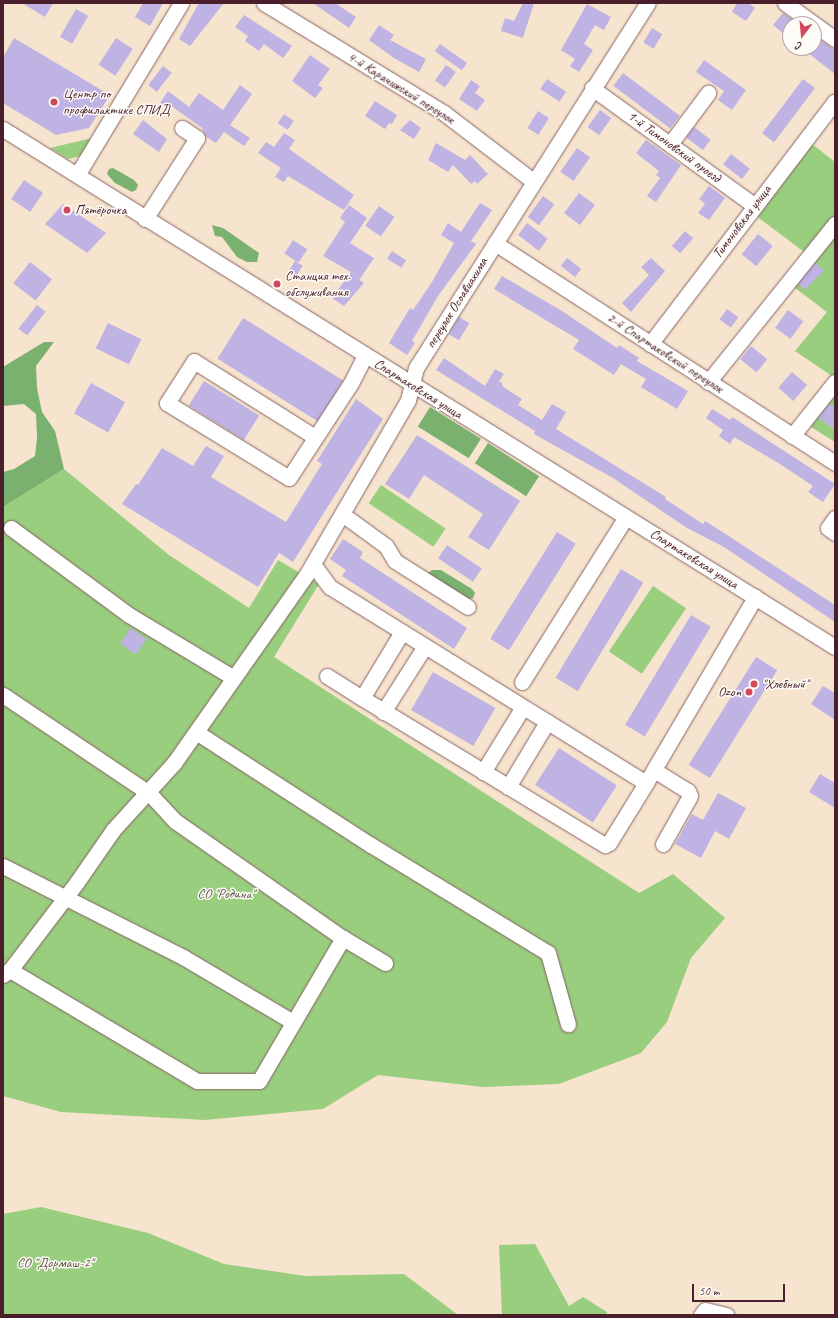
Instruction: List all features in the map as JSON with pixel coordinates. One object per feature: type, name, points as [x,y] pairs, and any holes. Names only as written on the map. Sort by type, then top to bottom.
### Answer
[{"type":"street","points":[[77,175],[181,3]]},
{"type":"street","name":"4-й Карачижский переулок","points":[[264,3],[444,113],[533,181]]},
{"type":"street","name":"переулок Осоавиахима","points":[[7,972],[113,830],[149,793],[196,732],[232,677],[313,564],[408,400],[416,368],[592,88],[648,3]]},
{"type":"street","points":[[785,3],[835,39]]},
{"type":"street","name":"1-й Тимоновский проезд","points":[[592,88],[755,206]]},
{"type":"street","points":[[670,144],[708,93]]},
{"type":"street","name":"Тимоновская улица","points":[[650,344],[835,101]]},
{"type":"street","points":[[145,219],[197,138],[182,128]]},
{"type":"street","name":"Спартаковская улица","points":[[3,129],[411,385],[835,647]]},
{"type":"street","points":[[708,382],[835,224]]},
{"type":"street","name":"2-й Спартаковский переулок","points":[[495,243],[835,463]]},
{"type":"street","points":[[315,437],[194,361],[167,403],[289,478],[315,437],[365,356]]},
{"type":"street","points":[[792,436],[835,382]]},
{"type":"street","points":[[342,514],[386,546],[395,561],[468,607]]},
{"type":"street","points":[[522,682],[626,517]]},
{"type":"street","points":[[835,518],[828,528],[835,533]]},
{"type":"street","points":[[11,528],[129,615],[232,677]]},
{"type":"street","points":[[313,564],[330,587],[646,783]]},
{"type":"street","points":[[327,676],[605,845],[609,843],[654,770],[755,597]]},
{"type":"street","points":[[362,698],[402,632]]},
{"type":"street","points":[[384,712],[425,646]]},
{"type":"street","points":[[3,695],[149,793],[175,822],[343,938],[385,963]]},
{"type":"street","points":[[483,772],[523,707]]},
{"type":"street","points":[[508,787],[547,722]]},
{"type":"street","points":[[196,732],[371,845],[548,953],[568,1024]]},
{"type":"street","points":[[654,770],[688,791],[690,796],[663,844]]},
{"type":"street","points":[[3,866],[184,957],[293,1022]]},
{"type":"street","points":[[7,972],[197,1081],[259,1081],[343,938]]},
{"type":"street","points":[[701,1315],[705,1310],[726,1315]]},
{"type":"green space","points":[[92,138],[81,156],[68,159],[50,148]]},
{"type":"green space","points":[[812,144],[835,162],[835,442],[798,419],[832,376],[795,351],[827,312],[791,285],[812,258],[755,215]]},
{"type":"green space","points":[[113,168],[134,180],[138,185],[136,190],[132,192],[115,183],[107,174],[109,169]]},
{"type":"green space","points":[[212,225],[223,228],[259,253],[257,262],[247,262],[237,257],[222,237],[215,236]]},
{"type":"green space","points":[[44,342],[54,342],[36,366],[37,388],[42,412],[55,431],[64,469],[3,507],[3,472],[14,469],[35,456],[37,438],[36,414],[24,404],[3,406],[3,367]]},
{"type":"green space","points":[[430,407],[481,439],[469,458],[418,427]]},
{"type":"green space","points":[[488,443],[539,476],[526,496],[475,463]]},
{"type":"green space","name":"СО \"Родина\"","points":[[64,469],[169,555],[249,608],[278,560],[319,584],[274,657],[639,893],[673,874],[725,918],[691,958],[667,1022],[641,1053],[559,1084],[483,1087],[378,1075],[323,1109],[205,1120],[61,1112],[3,1096],[3,507]]},
{"type":"green space","points":[[381,485],[446,529],[433,547],[369,503]]},
{"type":"green space","points":[[432,570],[441,570],[472,589],[475,593],[473,598],[465,600],[428,573]]},
{"type":"green space","points":[[653,586],[686,608],[642,674],[609,651]]},
{"type":"green space","name":"СО \"Дормаш-2\"","points":[[41,1207],[148,1233],[224,1264],[306,1276],[404,1274],[458,1315],[3,1315],[3,1214]]},
{"type":"green space","points":[[535,1244],[569,1306],[583,1297],[607,1312],[606,1315],[502,1315],[499,1245]]},
{"type":"building","points":[[22,3],[53,3],[45,17]]},
{"type":"building","points":[[143,3],[163,3],[150,26],[135,17]]},
{"type":"building","points":[[199,3],[224,3],[190,46],[179,39]]},
{"type":"building","points":[[313,3],[335,3],[356,17],[349,28]]},
{"type":"building","points":[[523,3],[534,3],[523,38],[501,31],[505,18],[514,21]]},
{"type":"building","points":[[737,3],[748,3],[755,8],[746,21],[732,12]]},
{"type":"building","points":[[587,4],[611,17],[604,30],[595,25],[584,44],[593,50],[579,72],[570,66],[575,59],[561,50]]},
{"type":"building","points":[[76,9],[88,16],[72,44],[60,37]]},
{"type":"building","points":[[783,13],[787,16],[782,16],[782,32],[773,25]]},
{"type":"building","points":[[244,15],[292,46],[283,58],[264,44],[259,51],[245,41],[248,36],[235,27]]},
{"type":"building","points":[[379,25],[394,35],[390,40],[426,59],[419,72],[394,58],[369,40]]},
{"type":"building","points":[[652,28],[662,34],[654,49],[643,43]]},
{"type":"building","points":[[14,38],[110,95],[89,128],[56,135],[3,103],[3,57]]},
{"type":"building","points":[[116,38],[133,49],[115,76],[99,65]]},
{"type":"building","points":[[822,41],[835,50],[835,74],[812,56],[822,56]]},
{"type":"building","points":[[440,44],[467,63],[462,70],[435,51]]},
{"type":"building","points":[[310,55],[330,69],[318,85],[323,88],[315,98],[292,81]]},
{"type":"building","points":[[704,60],[746,90],[732,110],[718,100],[724,91],[696,72]]},
{"type":"building","points":[[446,65],[456,72],[445,87],[435,81]]},
{"type":"building","points":[[163,66],[172,73],[157,92],[148,85]]},
{"type":"building","points":[[623,73],[680,116],[670,129],[613,86]]},
{"type":"building","points":[[547,79],[566,92],[559,102],[540,89]]},
{"type":"building","points":[[803,79],[815,88],[774,142],[762,133]]},
{"type":"building","points":[[471,80],[480,86],[475,93],[485,100],[477,111],[459,99]]},
{"type":"building","points":[[240,85],[252,94],[230,125],[250,138],[244,146],[224,132],[216,143],[205,136],[202,128],[170,105],[168,108],[160,103],[168,91],[189,107],[199,93],[223,110]]},
{"type":"building","points":[[375,101],[397,115],[392,124],[389,123],[385,129],[365,116]]},
{"type":"building","points":[[600,110],[611,118],[599,135],[588,127]]},
{"type":"building","points":[[538,111],[549,118],[538,135],[527,128]]},
{"type":"building","points":[[284,114],[294,121],[288,130],[278,123]]},
{"type":"building","points":[[143,120],[167,139],[159,152],[133,134]]},
{"type":"building","points":[[410,120],[421,128],[414,139],[400,130]]},
{"type":"building","points":[[694,127],[711,140],[703,150],[686,137]]},
{"type":"building","points":[[284,133],[295,140],[289,149],[354,195],[344,210],[288,176],[284,182],[275,177],[281,168],[258,153],[266,142],[274,147]]},
{"type":"building","points":[[646,140],[681,165],[656,202],[647,196],[660,178],[656,175],[659,171],[636,153]]},
{"type":"building","points":[[436,143],[465,160],[470,155],[488,174],[477,184],[475,181],[471,184],[453,165],[448,172],[428,160]]},
{"type":"building","points":[[577,148],[590,157],[573,181],[560,172]]},
{"type":"building","points":[[731,154],[750,169],[742,179],[723,164]]},
{"type":"building","points":[[24,180],[43,193],[30,212],[11,199]]},
{"type":"building","points":[[709,186],[725,198],[709,220],[698,213],[705,204],[699,199]]},
{"type":"building","points":[[579,193],[595,205],[580,225],[564,213]]},
{"type":"building","points":[[543,196],[554,204],[539,225],[528,217]]},
{"type":"building","points":[[480,203],[492,210],[471,241],[476,244],[438,296],[412,341],[415,343],[407,355],[389,343],[410,308],[413,310],[432,282],[454,243],[441,235],[448,223],[461,232]]},
{"type":"building","points":[[63,204],[106,233],[87,253],[45,224]]},
{"type":"building","points":[[349,205],[367,218],[350,243],[374,258],[359,280],[364,283],[344,306],[332,298],[351,272],[323,256],[345,222],[340,218]]},
{"type":"building","points":[[379,206],[395,217],[381,237],[365,226]]},
{"type":"building","points":[[527,223],[548,239],[539,251],[518,235]]},
{"type":"building","points":[[685,231],[693,238],[680,253],[672,246]]},
{"type":"building","points":[[758,234],[773,246],[756,266],[742,254]]},
{"type":"building","points":[[293,240],[307,249],[299,263],[284,253]]},
{"type":"building","points":[[392,251],[406,260],[401,268],[387,259]]},
{"type":"building","points":[[567,258],[581,269],[575,277],[561,266]]},
{"type":"building","points":[[651,258],[665,271],[631,312],[622,303],[649,275],[641,267]]},
{"type":"building","points":[[295,261],[303,266],[296,276],[289,271]]},
{"type":"building","points":[[30,262],[52,279],[35,301],[13,283]]},
{"type":"building","points":[[816,263],[824,271],[805,290],[797,282]]},
{"type":"building","points":[[502,276],[562,311],[617,348],[619,345],[639,358],[637,361],[688,391],[677,409],[641,387],[646,379],[621,364],[614,375],[573,349],[579,340],[494,289]]},
{"type":"building","points":[[37,305],[46,312],[27,335],[19,329]]},
{"type":"building","points":[[727,309],[738,317],[731,328],[719,320]]},
{"type":"building","points":[[788,310],[803,321],[790,339],[775,328]]},
{"type":"building","points":[[459,317],[469,323],[459,340],[449,334]]},
{"type":"building","points":[[243,318],[343,381],[318,421],[218,359]]},
{"type":"building","points":[[108,323],[141,339],[129,364],[96,348]]},
{"type":"building","points":[[751,346],[767,359],[757,372],[740,359]]},
{"type":"building","points":[[444,358],[485,386],[495,369],[504,374],[499,381],[503,384],[502,386],[522,399],[518,405],[542,420],[552,404],[566,412],[556,429],[666,497],[665,499],[703,524],[705,521],[835,605],[835,622],[724,547],[687,528],[613,478],[534,434],[535,431],[436,370]]},
{"type":"building","points":[[792,372],[807,385],[793,401],[778,388]]},
{"type":"building","points":[[204,381],[259,415],[244,440],[189,406]]},
{"type":"building","points":[[91,383],[125,402],[108,433],[74,414]]},
{"type":"building","points":[[356,399],[383,419],[293,562],[279,553],[258,587],[122,504],[136,484],[138,485],[162,448],[193,466],[206,446],[224,456],[211,477],[286,522],[322,464],[317,461]]},
{"type":"building","points":[[829,404],[835,408],[835,429],[818,418]]},
{"type":"building","points":[[712,409],[730,420],[732,417],[835,484],[823,502],[808,492],[813,486],[780,464],[734,437],[730,444],[719,436],[723,430],[706,418]]},
{"type":"building","points":[[417,435],[520,501],[489,550],[468,537],[483,514],[424,475],[409,499],[385,484]]},
{"type":"building","points":[[557,532],[576,544],[509,651],[490,639]]},
{"type":"building","points":[[343,539],[363,552],[360,558],[467,628],[454,649],[342,576],[346,570],[330,559]]},
{"type":"building","points":[[447,545],[482,568],[473,582],[438,558]]},
{"type":"building","points":[[621,569],[643,582],[578,691],[556,678]]},
{"type":"building","points":[[691,615],[711,627],[645,737],[625,725]]},
{"type":"building","points":[[131,628],[147,639],[136,654],[120,644]]},
{"type":"building","points":[[756,657],[777,670],[710,778],[689,765]]},
{"type":"building","points":[[433,672],[495,708],[473,746],[411,710]]},
{"type":"building","points":[[823,686],[835,693],[835,720],[811,704]]},
{"type":"building","points":[[559,748],[617,786],[593,822],[535,785]]},
{"type":"building","points":[[820,774],[835,783],[835,808],[809,792]]},
{"type":"building","points":[[718,793],[746,808],[729,839],[715,831],[701,858],[675,844],[692,814],[703,820]]},
{"type":"place","name":"Центр по профилактике СПИД","points":[[54,102]]},
{"type":"place","name":"Пятёрочка","points":[[67,210]]},
{"type":"place","name":"Станция тех. обслуживания","points":[[277,284]]},
{"type":"place","name":"\"Хлебный\"","points":[[754,684]]},
{"type":"place","name":"Ozon","points":[[749,692]]}]
